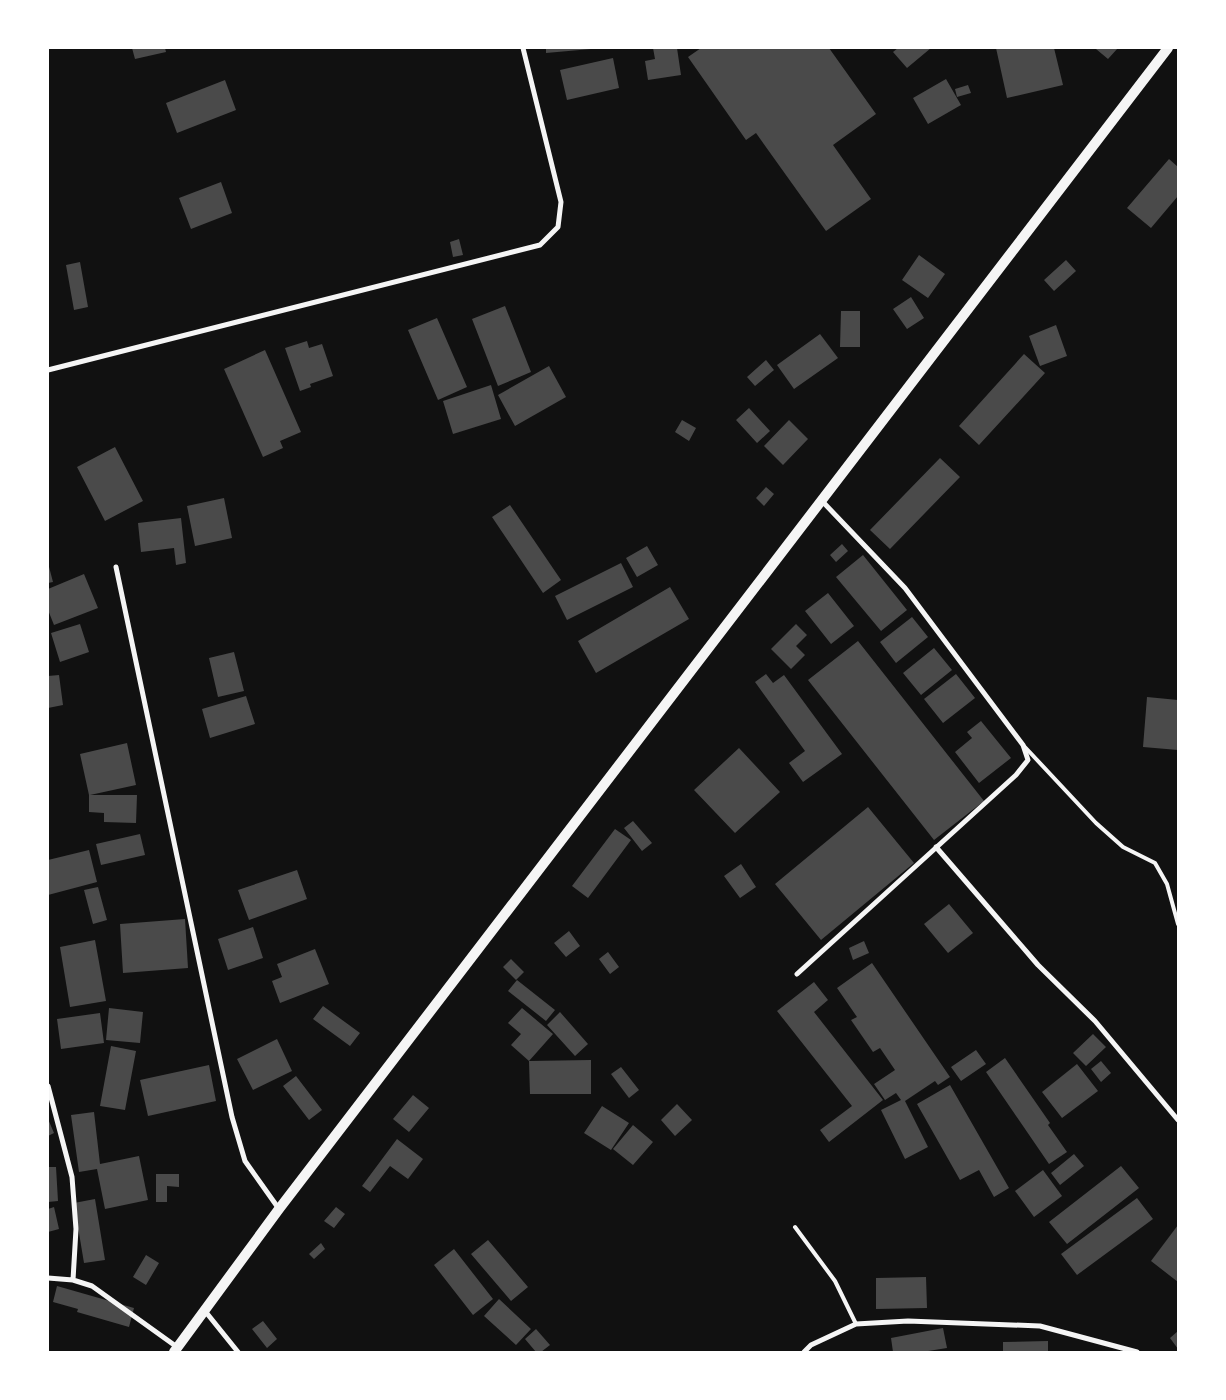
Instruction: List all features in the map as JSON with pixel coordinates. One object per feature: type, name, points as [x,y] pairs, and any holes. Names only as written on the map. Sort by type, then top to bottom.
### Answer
[{"type":"main road","points":[[176,1350],[279,1209],[1168,48]]},
{"type":"street","points":[[48,370],[540,245],[558,227],[561,202],[523,48]]},
{"type":"street","points":[[797,974],[1016,775],[1028,760],[1024,745],[905,588],[822,501]]},
{"type":"street","points":[[116,566],[232,1117],[245,1161],[279,1209]]},
{"type":"street","points":[[936,847],[1038,965],[1095,1021],[1178,1120]]},
{"type":"street","points":[[48,1086],[72,1177],[76,1229],[73,1280]]},
{"type":"street","points":[[48,1278],[73,1280],[92,1286],[176,1350]]},
{"type":"street","points":[[205,1311],[238,1352]]},
{"type":"street","points":[[804,1352],[811,1345],[856,1324],[908,1320],[1040,1326],[1137,1352]]},
{"type":"lane","points":[[1024,745],[1096,823],[1122,847],[1155,863],[1167,884],[1178,924]]},
{"type":"lane","points":[[795,1227],[836,1281],[856,1324]]},
{"type":"building","points":[[132,48],[165,48],[166,52],[135,59]]},
{"type":"building","points":[[546,48],[591,48],[591,49],[546,53]]},
{"type":"building","points":[[653,48],[677,48],[681,75],[648,80],[645,61],[655,59]]},
{"type":"building","points":[[701,48],[829,48],[876,114],[833,145],[871,199],[826,231],[756,133],[746,140],[688,57]]},
{"type":"building","points":[[898,48],[931,48],[907,68],[893,52]]},
{"type":"building","points":[[996,48],[1054,48],[1063,85],[1007,98]]},
{"type":"building","points":[[1097,48],[1118,48],[1108,59]]},
{"type":"building","points":[[613,58],[619,88],[567,100],[560,70]]},
{"type":"building","points":[[946,79],[961,105],[928,124],[913,98]]},
{"type":"building","points":[[225,80],[236,110],[177,133],[166,103]]},
{"type":"building","points":[[968,85],[971,93],[957,97],[955,89]]},
{"type":"building","points":[[1169,159],[1178,167],[1178,196],[1151,228],[1127,208]]},
{"type":"building","points":[[221,182],[232,213],[191,229],[179,198]]},
{"type":"building","points":[[459,239],[463,255],[453,257],[450,242]]},
{"type":"building","points":[[919,255],[945,274],[928,298],[902,280]]},
{"type":"building","points":[[1066,260],[1076,271],[1054,291],[1044,280]]},
{"type":"building","points":[[80,262],[88,307],[74,310],[66,265]]},
{"type":"building","points":[[911,297],[924,318],[907,329],[893,309]]},
{"type":"building","points":[[505,306],[531,372],[498,386],[472,319]]},
{"type":"building","points":[[841,311],[860,311],[860,347],[840,347]]},
{"type":"building","points":[[437,318],[467,387],[438,400],[408,330]]},
{"type":"building","points":[[1056,325],[1067,356],[1040,366],[1029,336]]},
{"type":"building","points":[[820,334],[838,358],[794,389],[777,365]]},
{"type":"building","points":[[307,341],[309,348],[322,344],[333,376],[310,384],[311,387],[300,391],[285,348]]},
{"type":"building","points":[[265,350],[301,432],[280,441],[283,448],[263,457],[224,369]]},
{"type":"building","points":[[1024,354],[1045,373],[979,445],[959,426]]},
{"type":"building","points":[[766,360],[774,370],[755,386],[747,377]]},
{"type":"building","points":[[549,366],[566,397],[515,426],[498,395]]},
{"type":"building","points":[[491,385],[501,419],[453,434],[443,401]]},
{"type":"building","points":[[749,408],[770,431],[757,443],[736,420]]},
{"type":"building","points":[[682,420],[696,428],[689,441],[675,432]]},
{"type":"building","points":[[789,420],[808,439],[783,465],[764,446]]},
{"type":"building","points":[[115,447],[143,501],[105,521],[77,467]]},
{"type":"building","points":[[940,458],[960,477],[890,549],[870,530]]},
{"type":"building","points":[[766,487],[774,494],[764,506],[756,498]]},
{"type":"building","points":[[224,498],[232,538],[195,546],[187,506]]},
{"type":"building","points":[[510,505],[561,580],[543,593],[492,517]]},
{"type":"building","points":[[181,518],[186,563],[176,565],[174,548],[141,552],[138,523]]},
{"type":"building","points":[[842,544],[848,551],[836,562],[830,555]]},
{"type":"building","points":[[647,546],[658,565],[637,577],[626,558]]},
{"type":"building","points":[[863,555],[907,610],[881,631],[836,577]]},
{"type":"building","points":[[48,563],[53,582],[48,583]]},
{"type":"building","points":[[621,563],[633,587],[567,620],[555,596]]},
{"type":"building","points":[[84,574],[98,608],[54,625],[48,610],[48,589]]},
{"type":"building","points":[[670,587],[689,619],[596,673],[578,641]]},
{"type":"building","points":[[828,593],[854,626],[831,644],[805,611]]},
{"type":"building","points":[[912,617],[928,637],[896,663],[880,642]]},
{"type":"building","points":[[80,624],[89,652],[60,662],[51,633]]},
{"type":"building","points":[[796,624],[807,635],[796,646],[805,655],[791,669],[771,649]]},
{"type":"building","points":[[858,641],[984,801],[934,840],[808,680]]},
{"type":"building","points":[[934,648],[952,670],[921,695],[903,673]]},
{"type":"building","points":[[234,652],[244,691],[218,697],[209,658]]},
{"type":"building","points":[[766,674],[773,683],[784,675],[842,754],[803,782],[789,763],[805,751],[755,682]]},
{"type":"building","points":[[956,674],[975,698],[943,723],[924,699]]},
{"type":"building","points":[[59,675],[63,705],[48,708],[48,676]]},
{"type":"building","points":[[246,696],[255,724],[210,738],[202,709]]},
{"type":"building","points":[[1147,697],[1178,700],[1178,750],[1143,747]]},
{"type":"building","points":[[981,721],[1011,758],[979,783],[955,752],[972,738],[967,732]]},
{"type":"building","points":[[127,743],[136,785],[90,795],[137,795],[136,823],[104,822],[104,813],[89,812],[89,795],[80,754]]},
{"type":"building","points":[[739,748],[780,792],[735,833],[694,790]]},
{"type":"building","points":[[868,807],[914,863],[821,940],[775,884]]},
{"type":"building","points":[[633,821],[652,843],[642,851],[624,828]]},
{"type":"building","points":[[615,829],[631,840],[588,898],[572,886]]},
{"type":"building","points":[[140,834],[145,855],[101,865],[96,844]]},
{"type":"building","points":[[89,850],[97,882],[48,895],[48,860]]},
{"type":"building","points":[[741,864],[756,887],[740,898],[724,876]]},
{"type":"building","points":[[297,870],[307,899],[249,920],[238,890]]},
{"type":"building","points":[[98,887],[107,920],[93,924],[84,890]]},
{"type":"building","points":[[949,904],[973,933],[948,953],[924,924]]},
{"type":"building","points":[[185,919],[188,968],[123,973],[120,924]]},
{"type":"building","points":[[253,927],[263,958],[228,970],[218,939]]},
{"type":"building","points":[[569,931],[580,946],[566,957],[554,943]]},
{"type":"building","points":[[95,940],[106,1001],[70,1007],[60,947]]},
{"type":"building","points":[[864,941],[869,953],[853,960],[849,948]]},
{"type":"building","points":[[315,949],[329,984],[280,1003],[272,981],[282,977],[277,964]]},
{"type":"building","points":[[608,952],[619,967],[610,974],[599,959]]},
{"type":"building","points":[[511,959],[524,972],[516,980],[503,967]]},
{"type":"building","points":[[872,963],[950,1077],[938,1085],[935,1081],[905,1101],[928,1147],[905,1159],[881,1110],[901,1100],[896,1093],[885,1100],[874,1084],[895,1070],[880,1048],[873,1052],[851,1020],[857,1017],[837,988]]},
{"type":"building","points":[[517,980],[555,1010],[546,1021],[508,991]]},
{"type":"building","points":[[814,982],[828,1000],[814,1012],[883,1100],[829,1142],[820,1130],[852,1106],[777,1011]]},
{"type":"building","points":[[323,1006],[360,1033],[350,1046],[313,1019]]},
{"type":"building","points":[[109,1008],[143,1012],[140,1043],[106,1040]]},
{"type":"building","points":[[522,1008],[553,1034],[529,1061],[511,1045],[521,1034],[508,1023]]},
{"type":"building","points":[[560,1012],[588,1044],[575,1056],[547,1025]]},
{"type":"building","points":[[100,1013],[104,1043],[61,1049],[57,1019]]},
{"type":"building","points":[[1093,1034],[1106,1047],[1086,1066],[1073,1053]]},
{"type":"building","points":[[277,1039],[292,1071],[253,1090],[237,1059]]},
{"type":"building","points":[[111,1046],[136,1051],[125,1110],[100,1106]]},
{"type":"building","points":[[976,1050],[986,1064],[961,1081],[951,1067]]},
{"type":"building","points":[[1005,1058],[1050,1123],[1048,1125],[1067,1152],[1049,1164],[986,1072]]},
{"type":"building","points":[[591,1060],[591,1094],[530,1094],[529,1061]]},
{"type":"building","points":[[1101,1061],[1111,1073],[1101,1082],[1091,1069]]},
{"type":"building","points":[[1077,1064],[1098,1091],[1062,1118],[1042,1092]]},
{"type":"building","points":[[209,1065],[216,1101],[148,1116],[140,1080]]},
{"type":"building","points":[[621,1067],[639,1090],[629,1098],[611,1074]]},
{"type":"building","points":[[296,1076],[322,1110],[309,1120],[283,1086]]},
{"type":"building","points":[[950,1085],[1009,1188],[994,1197],[979,1170],[960,1180],[917,1104]]},
{"type":"building","points":[[413,1095],[429,1108],[409,1132],[393,1119]]},
{"type":"building","points":[[677,1104],[692,1120],[675,1136],[661,1120]]},
{"type":"building","points":[[602,1106],[629,1123],[611,1150],[584,1133]]},
{"type":"building","points":[[94,1112],[100,1164],[139,1156],[148,1200],[105,1209],[97,1169],[79,1172],[71,1115]]},
{"type":"building","points":[[48,1119],[54,1133],[48,1136]]},
{"type":"building","points":[[633,1125],[653,1142],[633,1165],[613,1149]]},
{"type":"building","points":[[397,1139],[423,1159],[408,1179],[390,1166],[370,1192],[362,1186]]},
{"type":"building","points":[[1074,1154],[1084,1166],[1060,1185],[1051,1173]]},
{"type":"building","points":[[1121,1166],[1139,1188],[1067,1244],[1049,1222]]},
{"type":"building","points":[[48,1167],[56,1167],[58,1201],[48,1202]]},
{"type":"building","points":[[1043,1170],[1062,1196],[1034,1217],[1015,1191]]},
{"type":"building","points":[[156,1174],[179,1174],[179,1187],[167,1186],[167,1202],[156,1202]]},
{"type":"building","points":[[1137,1198],[1153,1219],[1077,1275],[1061,1254]]},
{"type":"building","points":[[95,1199],[105,1260],[84,1263],[74,1203]]},
{"type":"building","points":[[54,1207],[59,1229],[48,1232],[48,1209]]},
{"type":"building","points":[[336,1207],[345,1214],[334,1228],[324,1221]]},
{"type":"building","points":[[1178,1225],[1178,1282],[1151,1261]]},
{"type":"building","points":[[488,1240],[528,1287],[511,1301],[471,1254]]},
{"type":"building","points":[[321,1243],[325,1249],[314,1259],[309,1254]]},
{"type":"building","points":[[454,1249],[493,1299],[473,1315],[434,1265]]},
{"type":"building","points":[[146,1255],[159,1263],[146,1285],[133,1277]]},
{"type":"building","points":[[926,1277],[927,1308],[876,1309],[876,1278]]},
{"type":"building","points":[[57,1286],[134,1308],[129,1327],[77,1312],[78,1309],[53,1302]]},
{"type":"building","points":[[499,1299],[531,1329],[516,1345],[484,1316]]},
{"type":"building","points":[[263,1321],[277,1339],[267,1348],[252,1329]]},
{"type":"building","points":[[943,1328],[947,1348],[922,1352],[893,1352],[891,1338]]},
{"type":"building","points":[[536,1329],[550,1345],[541,1352],[536,1352],[525,1339]]},
{"type":"building","points":[[1178,1331],[1178,1349],[1170,1338]]},
{"type":"building","points":[[1048,1341],[1048,1352],[1003,1352],[1003,1342]]}]
